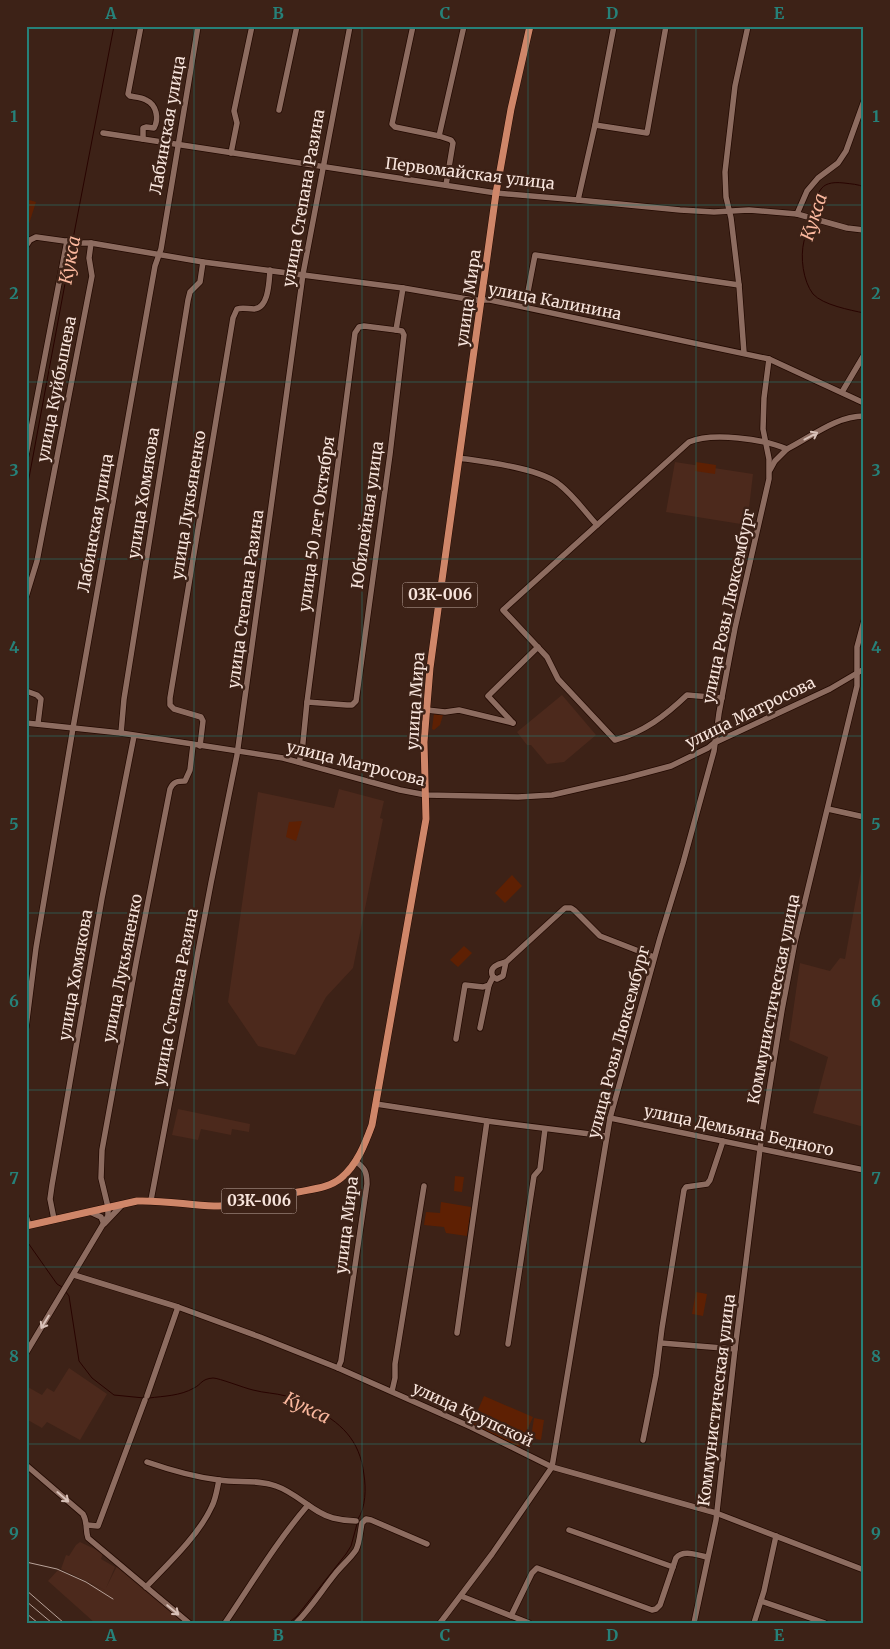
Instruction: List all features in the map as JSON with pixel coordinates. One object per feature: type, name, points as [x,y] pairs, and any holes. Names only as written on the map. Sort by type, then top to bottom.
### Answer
[{"type":"main road","name":"улица Мира","points":[[355,1161],[365,1144],[372,1125],[426,819],[424,742],[431,659],[496,193],[530,26]]},
{"type":"main road","name":"03К-006","points":[[28,1226],[108,1207],[152,1200],[214,1206],[232,1206],[254,1202],[324,1187],[342,1177],[355,1161]]},
{"type":"street","points":[[141,26],[128,94],[148,101],[152,104],[157,115],[154,128],[143,128],[143,139]]},
{"type":"street","name":"Лабинская улица","points":[[26,1027],[36,948],[73,728],[159,255],[198,26]]},
{"type":"street","points":[[231,153],[236,124],[234,112],[252,26]]},
{"type":"street","points":[[278,110],[297,26]]},
{"type":"street","name":"улица Степана Разина","points":[[152,1200],[211,883],[238,751],[303,274],[350,26]]},
{"type":"street","points":[[413,26],[392,124],[395,127],[451,140],[446,185]]},
{"type":"street","points":[[439,136],[464,26]]},
{"type":"street","points":[[578,200],[614,26]]},
{"type":"street","points":[[595,124],[647,133],[666,26]]},
{"type":"street","points":[[744,353],[739,285],[726,198],[725,172],[735,86],[748,26]]},
{"type":"street","points":[[797,214],[807,191],[818,178],[838,163],[846,151],[864,101]]},
{"type":"street","name":"Первомайская улица","points":[[103,133],[496,193],[680,210],[729,212],[749,210],[797,214],[847,228],[864,230]]},
{"type":"street","name":"улица Калинина","points":[[27,246],[30,240],[36,237],[79,243],[91,242],[203,262],[404,288],[473,300],[490,300],[769,359],[864,402]]},
{"type":"street","points":[[26,455],[69,241]]},
{"type":"street","name":"улица Куйбышева","points":[[26,597],[37,562],[92,276],[91,242]]},
{"type":"street","points":[[525,308],[535,255],[739,285]]},
{"type":"street","name":"улица Хомякова","points":[[121,733],[124,699],[188,300],[190,292],[200,282],[203,262]]},
{"type":"street","name":"улица Лукьяненко","points":[[200,746],[203,721],[200,717],[174,709],[170,705],[170,698],[233,318],[237,310],[241,308],[256,309],[262,306],[265,300],[270,270]]},
{"type":"street","name":"Юбилейная улица","points":[[307,702],[352,705],[356,701],[390,454],[404,335],[402,331],[396,330],[404,288]]},
{"type":"street","name":"улица 50 лет Октября","points":[[298,762],[302,752],[355,333],[360,327],[364,326],[396,330]]},
{"type":"street","points":[[842,392],[864,355]]},
{"type":"street","name":"улица Розы Люксембург","points":[[440,1623],[503,1539],[552,1467],[606,1136],[654,957],[683,863],[714,751],[722,698],[770,470],[763,429],[769,359]]},
{"type":"street","points":[[722,698],[687,695],[655,723],[629,736],[615,740],[558,679],[547,657],[503,610],[689,442],[698,438],[714,437],[766,442],[787,449],[843,419],[864,416]]},
{"type":"street","name":"улица Розы Люксембург","points":[[770,470],[787,449]]},
{"type":"street","points":[[459,458],[514,467],[548,477],[561,485],[597,525]]},
{"type":"street","name":"Коммунистическая улица","points":[[694,1623],[716,1520],[760,1149],[781,1019],[795,942],[857,686],[858,647],[864,621]]},
{"type":"street","points":[[427,710],[445,712],[459,710],[513,723],[488,696],[538,647]]},
{"type":"street","name":"улица Матросова","points":[[26,723],[121,733],[238,751],[298,762],[400,790],[426,795],[518,797],[552,795],[671,766],[708,748],[714,743],[830,689],[864,669]]},
{"type":"street","points":[[26,691],[37,695],[41,699],[38,723]]},
{"type":"street","name":"улица Хомякова","points":[[54,1219],[50,1199],[52,1185],[102,898],[134,736]]},
{"type":"street","name":"улица Лукьяненко","points":[[108,1207],[101,1178],[102,1150],[136,963],[170,789],[172,784],[185,780],[188,776],[193,745]]},
{"type":"street","points":[[828,809],[864,817]]},
{"type":"street","points":[[480,1028],[489,985],[493,978],[492,968],[495,965],[506,962],[565,908],[574,910],[600,936],[654,957]]},
{"type":"street","points":[[493,978],[498,979],[503,976],[506,962]]},
{"type":"street","points":[[456,1039],[465,985],[483,987],[489,985]]},
{"type":"street","points":[[376,1104],[487,1121],[606,1136]]},
{"type":"street","name":"улица Демьяна Бедного","points":[[610,1118],[864,1170]]},
{"type":"street","points":[[457,1332],[487,1121]]},
{"type":"street","points":[[508,1344],[534,1176],[540,1169],[545,1129]]},
{"type":"street","points":[[643,1440],[656,1375],[684,1190],[686,1186],[707,1184],[723,1141]]},
{"type":"street","name":"улица Мира","points":[[338,1368],[341,1361],[367,1184],[365,1169],[355,1161]]},
{"type":"street","points":[[392,1391],[424,1186]]},
{"type":"street","points":[[104,1224],[124,1204]]},
{"type":"street","points":[[26,1353],[104,1224],[108,1216],[108,1207]]},
{"type":"street","points":[[89,1211],[101,1218],[104,1224]]},
{"type":"street","points":[[26,1216],[28,1226]]},
{"type":"street","name":"улица Крупской","points":[[74,1275],[178,1307],[338,1368],[471,1427],[552,1467],[716,1513],[864,1570]]},
{"type":"street","points":[[87,1525],[98,1526],[178,1307]]},
{"type":"street","points":[[661,1343],[735,1349]]},
{"type":"street","points":[[147,1462],[171,1470],[219,1480],[262,1482],[276,1486],[298,1496],[308,1505],[332,1518],[359,1522],[366,1519],[371,1520],[427,1544]]},
{"type":"street","points":[[26,1465],[83,1514],[87,1525],[86,1533],[88,1538],[189,1623]]},
{"type":"street","points":[[146,1587],[182,1549],[201,1524],[212,1507],[219,1480]]},
{"type":"street","points":[[225,1623],[278,1544],[308,1505]]},
{"type":"street","points":[[296,1623],[355,1551],[358,1545],[359,1522]]},
{"type":"street","points":[[569,1530],[673,1567]]},
{"type":"street","points":[[754,1623],[776,1536]]},
{"type":"street","points":[[511,1616],[532,1573],[537,1568],[652,1610],[660,1605],[679,1554],[707,1557]]},
{"type":"street","points":[[461,1596],[529,1623]]},
{"type":"street","points":[[761,1601],[825,1623]]},
{"type":"shaded area","points":[[26,199],[36,202],[26,233]]},
{"type":"shaded area","points":[[675,462],[753,474],[747,525],[666,512]]},
{"type":"shaded area","points":[[696,462],[716,465],[715,474],[695,471]]},
{"type":"shaded area","points":[[562,695],[596,735],[564,762],[547,764],[531,745],[527,745],[517,732]]},
{"type":"shaded area","points":[[434,713],[441,713],[443,715],[440,725],[434,730],[432,729]]},
{"type":"shaded area","points":[[339,789],[384,801],[380,818],[383,819],[353,968],[326,997],[295,1055],[258,1046],[228,1002],[258,792],[334,808]]},
{"type":"shaded area","points":[[302,821],[296,841],[286,837],[289,822]]},
{"type":"shaded area","points":[[864,854],[864,1127],[813,1113],[828,1057],[789,1040],[800,963],[830,971],[840,958],[845,959]]},
{"type":"shaded area","points":[[512,875],[522,886],[505,903],[495,893]]},
{"type":"shaded area","points":[[464,946],[472,953],[458,967],[450,960]]},
{"type":"shaded area","points":[[178,1109],[250,1124],[249,1132],[232,1129],[231,1135],[201,1129],[198,1140],[172,1135]]},
{"type":"shaded area","points":[[455,1176],[464,1177],[462,1192],[454,1191]]},
{"type":"shaded area","points":[[441,1202],[471,1207],[467,1236],[446,1233],[444,1227],[424,1225],[426,1212],[440,1213]]},
{"type":"shaded area","points":[[696,1292],[707,1294],[703,1316],[692,1314]]},
{"type":"shaded area","points":[[69,1368],[107,1394],[80,1440],[47,1422],[42,1428],[26,1419],[26,1386],[42,1395],[47,1388],[54,1392]]},
{"type":"shaded area","points":[[484,1396],[533,1417],[519,1448],[472,1424]]},
{"type":"shaded area","points":[[534,1418],[544,1420],[541,1440],[531,1438]]},
{"type":"shaded area","points":[[80,1542],[103,1553],[101,1559],[115,1567],[106,1588],[118,1564],[185,1623],[95,1623],[48,1581],[58,1570],[105,1590],[61,1569],[66,1555],[69,1556]]},
{"type":"waterway","name":"Кукса","points":[[73,239],[114,26]]},
{"type":"waterway","name":"Кукса","points":[[813,216],[818,195],[824,186],[844,183],[864,187]]},
{"type":"waterway","name":"Кукса","points":[[811,219],[802,254],[803,269],[810,289],[817,298],[823,301],[864,313]]},
{"type":"waterway","name":"Кукса","points":[[26,494],[72,246]]},
{"type":"waterway","name":"Кукса","points":[[26,1240],[57,1284],[62,1287]]},
{"type":"waterway","name":"Кукса","points":[[66,1292],[69,1296],[79,1361],[92,1378],[114,1395],[144,1398]]},
{"type":"waterway","name":"Кукса","points":[[149,1398],[183,1393],[206,1379],[213,1378],[253,1390],[289,1397],[321,1413],[347,1433],[358,1451],[362,1462],[365,1491],[363,1509],[358,1519]]},
{"type":"waterway","name":"Кукса","points":[[289,1623],[297,1616],[346,1554],[351,1546],[357,1524]]},
{"type":"waterway","name":"Кукса","points":[[860,1623],[864,1620]]},
{"type":"railway","points":[[26,1562],[57,1569],[86,1582],[113,1599]]},
{"type":"railway","points":[[26,1590],[64,1623]]},
{"type":"railway","points":[[26,1601],[52,1623]]},
{"type":"railway","points":[[26,1613],[38,1623]]}]
